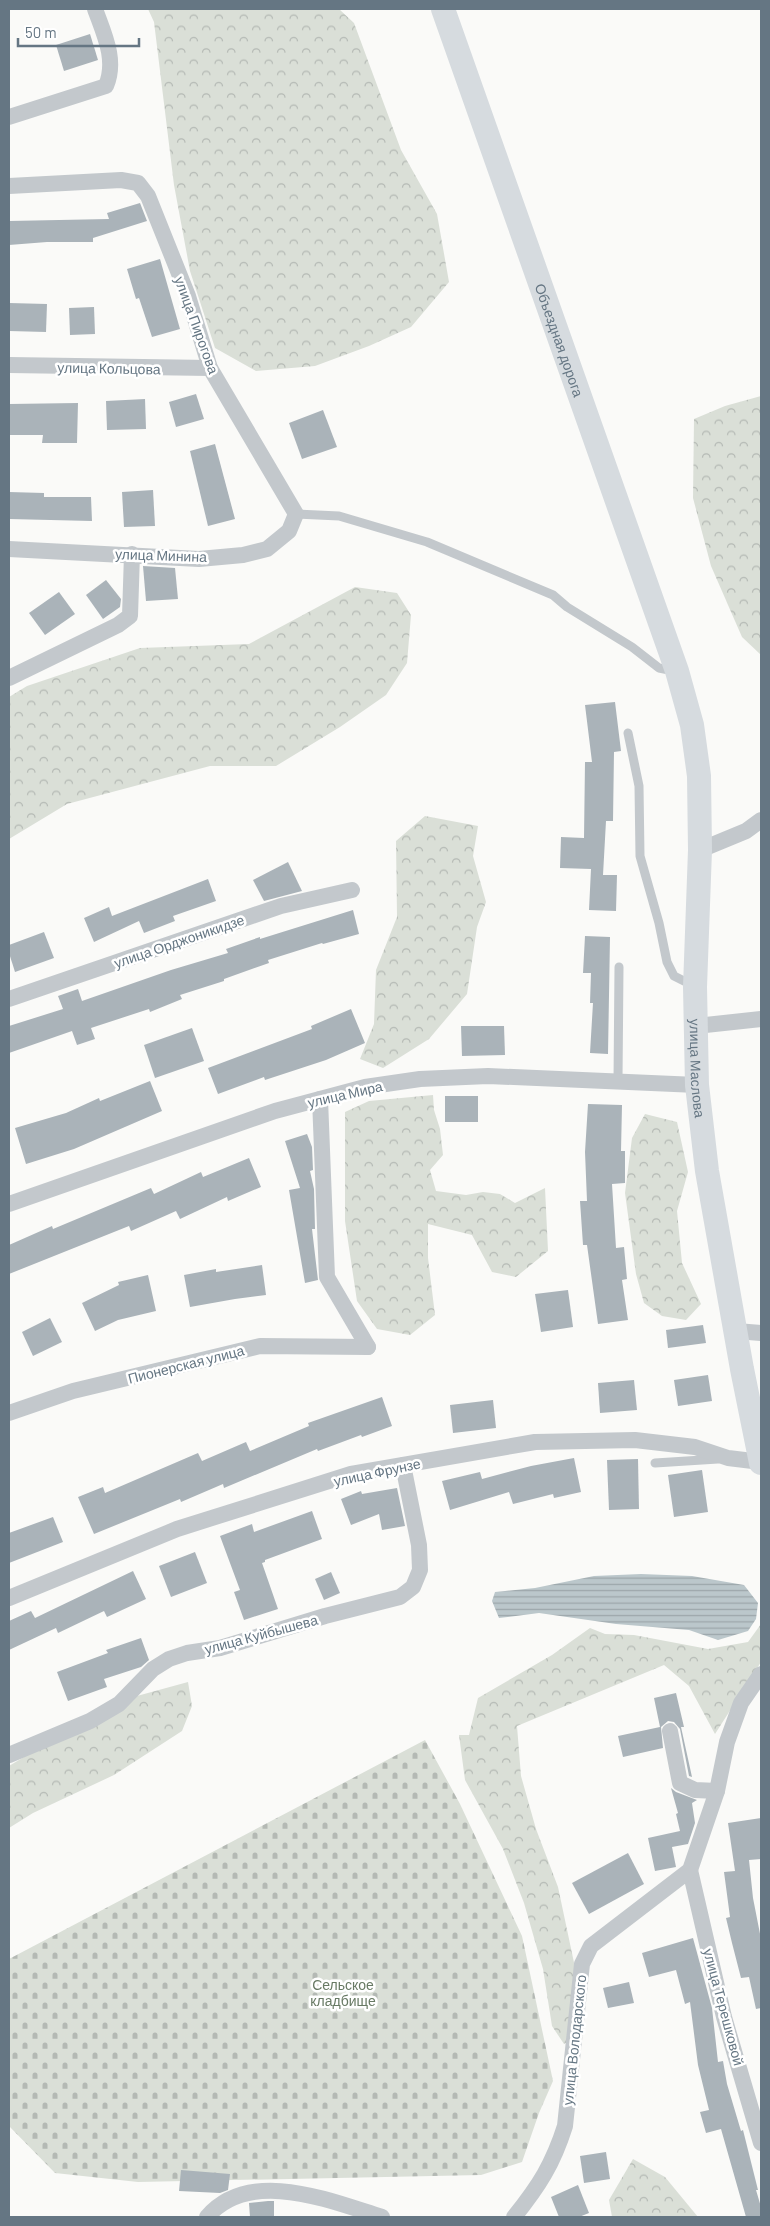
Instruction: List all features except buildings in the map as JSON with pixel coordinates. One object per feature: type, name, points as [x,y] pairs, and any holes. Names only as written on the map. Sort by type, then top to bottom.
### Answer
[{"type":"main road","name":"Объездная дорога","points":[[443,9],[677,671]]},
{"type":"main road","name":"улица Маслова","points":[[677,671],[692,725],[700,776],[700,850],[695,987],[697,1085],[707,1170],[761,1462]]},
{"type":"street","points":[[9,117],[106,86],[112,74],[110,55],[95,9]]},
{"type":"street","name":"улица Пирогова","points":[[9,186],[121,180],[138,183],[148,196],[188,296],[210,368],[296,514]]},
{"type":"street","name":"улица Кольцова","points":[[9,365],[210,368]]},
{"type":"street","name":"улица Минина","points":[[9,549],[199,559],[243,555],[267,549],[289,530],[296,514]]},
{"type":"street","points":[[9,678],[118,625],[130,616],[132,554]]},
{"type":"street","points":[[700,850],[746,831],[761,820]]},
{"type":"street","name":"улица Орджоникидзе","points":[[9,999],[281,906],[352,890]]},
{"type":"street","points":[[696,1026],[761,1018]]},
{"type":"street","name":"улица Мира","points":[[9,1204],[275,1111],[365,1088],[420,1079],[488,1076],[618,1080],[697,1085]]},
{"type":"street","name":"Пионерская улица","points":[[9,1413],[73,1392],[260,1346],[368,1347],[327,1277],[320,1099]]},
{"type":"street","points":[[736,1331],[761,1333]]},
{"type":"street","name":"улица Фрунзе","points":[[9,1598],[177,1529],[351,1474],[544,1442],[635,1440],[695,1447],[728,1458],[761,1462]]},
{"type":"street","name":"улица Куйбышева","points":[[9,1755],[90,1721],[119,1704],[153,1670],[170,1659],[187,1653],[220,1648],[325,1616],[400,1597],[414,1587],[420,1570],[419,1544],[403,1465]]},
{"type":"street","points":[[690,1870],[717,1791],[728,1742],[742,1703],[761,1674]]},
{"type":"street","points":[[670,1731],[680,1783],[695,1790],[717,1791]]},
{"type":"street","name":"улица Терешковой","points":[[690,1870],[724,2017],[761,2143]]},
{"type":"street","name":"улица Володарского","points":[[514,2217],[542,2180],[558,2150],[565,2126],[582,1964],[591,1946],[690,1870]]},
{"type":"street","points":[[207,2217],[217,2206],[232,2197],[257,2192],[282,2191],[315,2196],[382,2217]]},
{"type":"lane","points":[[296,514],[339,516],[426,542],[553,595],[567,607],[632,647],[660,668],[677,671]]},
{"type":"lane","points":[[628,733],[639,786],[640,856],[659,923],[666,962],[674,976],[695,987]]},
{"type":"lane","points":[[618,1080],[619,967]]},
{"type":"lane","points":[[655,1462],[728,1458]]},
{"type":"green space","points":[[148,9],[339,9],[354,23],[401,150],[437,214],[449,282],[411,327],[369,346],[315,366],[256,371],[215,348],[190,271],[174,185],[154,22]]},
{"type":"green space","points":[[761,396],[761,655],[742,637],[711,566],[693,498],[694,419],[725,406]]},
{"type":"green space","points":[[355,587],[397,593],[411,615],[407,663],[386,695],[340,727],[276,766],[210,766],[67,804],[9,839],[9,697],[27,686],[140,648],[249,644]]},
{"type":"green space","points":[[425,816],[478,826],[473,856],[486,902],[477,927],[467,994],[429,1039],[383,1068],[360,1059],[374,1024],[376,970],[397,917],[396,841]]},
{"type":"green space","points":[[433,1095],[443,1155],[430,1170],[436,1191],[466,1195],[483,1192],[500,1194],[515,1203],[545,1188],[548,1251],[516,1277],[492,1272],[472,1235],[428,1224],[428,1258],[435,1315],[410,1335],[377,1329],[357,1301],[345,1221],[345,1112],[369,1101]]},
{"type":"green space","points":[[645,1114],[677,1122],[688,1172],[677,1211],[682,1263],[701,1304],[686,1320],[662,1316],[644,1303],[636,1274],[625,1193],[632,1138]]},
{"type":"green space","points":[[761,1624],[761,1662],[715,1734],[689,1686],[664,1665],[517,1726],[521,1776],[536,1829],[558,1887],[580,1991],[581,2034],[564,2044],[552,2026],[543,1969],[524,1903],[503,1849],[465,1780],[459,1735],[469,1735],[478,1698],[552,1655],[590,1628],[605,1634],[634,1635],[708,1649],[748,1642]]},
{"type":"green space","points":[[188,1682],[192,1706],[182,1731],[114,1775],[33,1813],[9,1828],[9,1766],[115,1702]]},
{"type":"green space","name":"Сельское кладбище","points":[[425,1740],[460,1804],[522,1936],[553,2081],[539,2113],[522,2162],[481,2175],[138,2182],[55,2173],[9,2126],[9,1959]]},
{"type":"green space","points":[[633,2159],[665,2177],[698,2217],[612,2217],[609,2200]]},
{"type":"shaded area","points":[[641,1574],[692,1576],[744,1585],[758,1603],[756,1619],[748,1631],[718,1640],[689,1630],[616,1624],[539,1613],[499,1618],[492,1601],[495,1592],[535,1588],[594,1576]]}]
